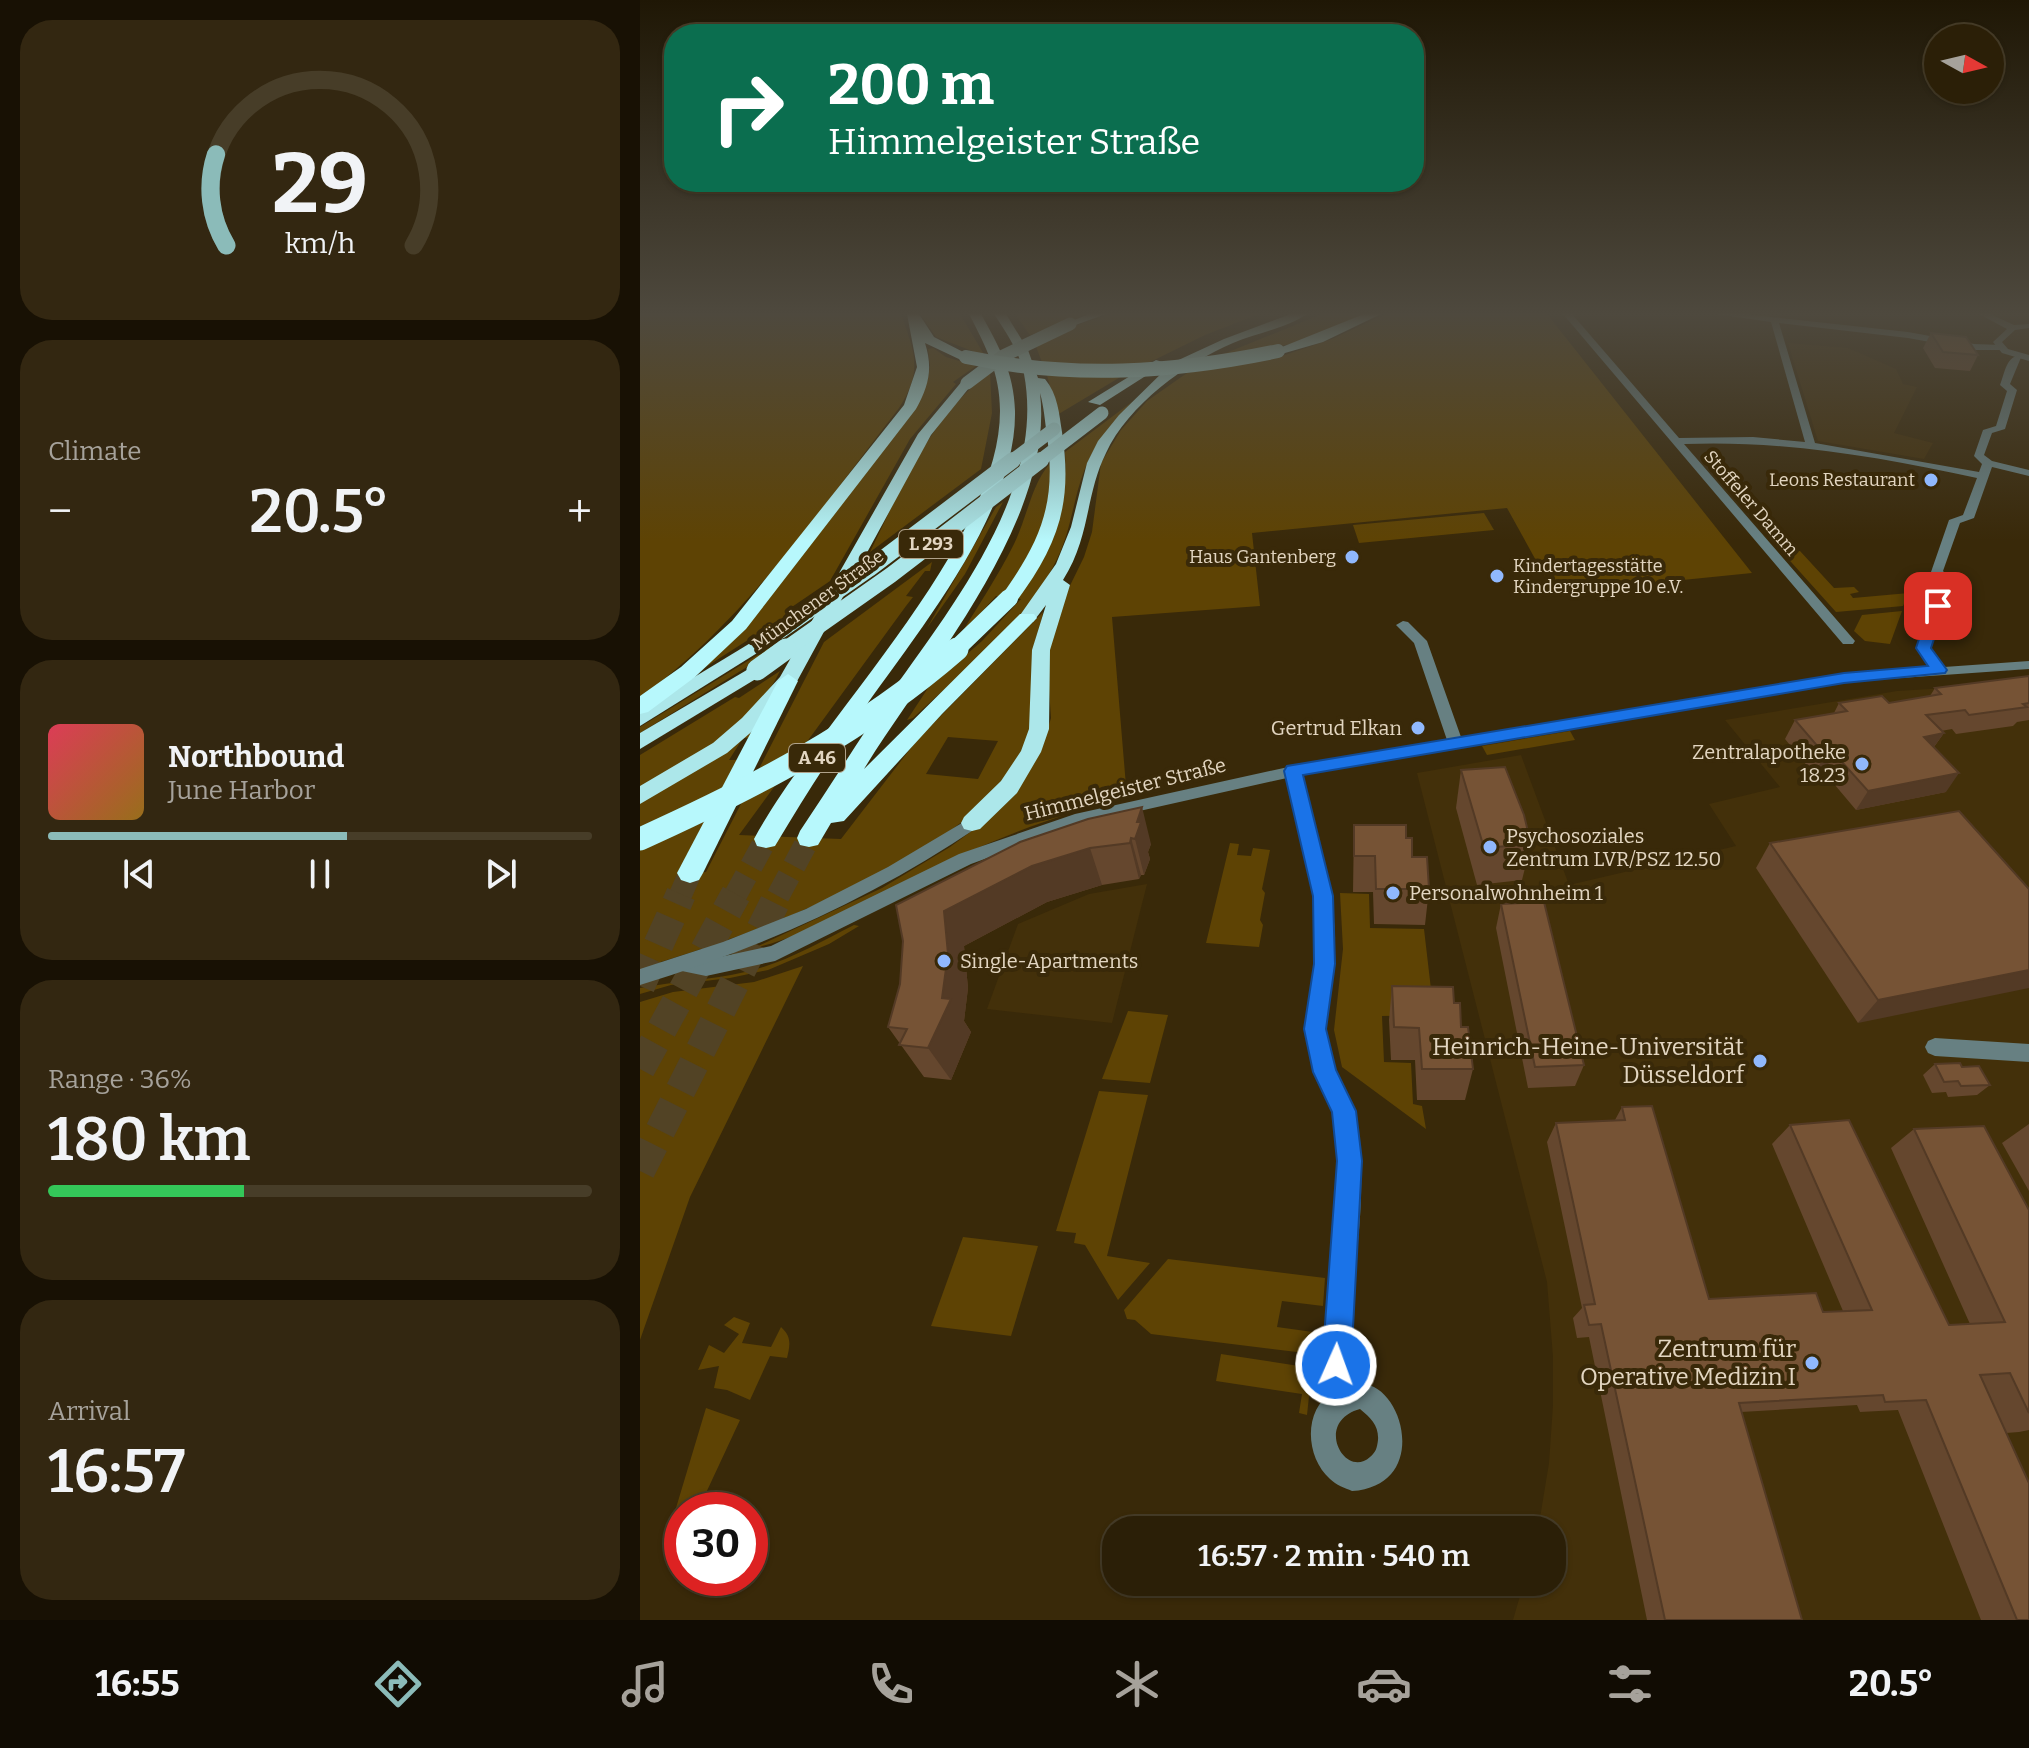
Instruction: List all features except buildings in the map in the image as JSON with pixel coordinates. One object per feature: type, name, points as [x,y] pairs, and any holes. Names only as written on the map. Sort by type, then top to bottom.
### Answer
[{"type":"highway","points":[[640,707],[688,672],[739,625],[911,406],[919,390]]},
{"type":"highway","name":"L 293","points":[[788,681],[909,461],[939,414],[961,390]]},
{"type":"highway","name":"A 46","points":[[766,839],[806,773],[953,562],[980,514],[996,476],[1008,420],[1007,390]]},
{"type":"highway","name":"A 46","points":[[1027,618],[934,709],[857,794],[809,838],[951,621],[994,548],[1024,477],[1032,444],[1035,419],[1032,390]]},
{"type":"highway","points":[[640,839],[761,783],[871,718],[964,645],[1009,598],[1025,578],[1042,547],[1061,490],[1045,390]]},
{"type":"highway","name":"Münchener Straße","points":[[640,719],[780,631],[1124,390]]},
{"type":"highway","name":"Münchener Straße","points":[[640,742],[757,670],[891,575],[1098,407],[1131,390]]},
{"type":"highway","points":[[1027,618],[1061,572],[1079,525],[1088,481],[1099,453],[1122,419],[1155,390]]},
{"type":"highway","points":[[972,823],[1009,787],[1024,766],[1039,729],[1041,650],[1044,633],[1060,593],[1061,572]]},
{"type":"highway","points":[[640,796],[720,748],[749,723],[788,681]]},
{"type":"highway","points":[[690,873],[788,681]]},
{"type":"street","name":"Stoffeler Damm","points":[[1631,390],[1848,641]]},
{"type":"street","points":[[1794,390],[1810,443]]},
{"type":"street","points":[[2011,390],[2000,429],[1988,430],[1979,455],[1988,463],[2029,473]]},
{"type":"street","points":[[1675,441],[1758,439],[1810,443],[1983,476]]},
{"type":"street","points":[[1939,670],[1923,648],[1946,581],[1937,572],[1955,520],[1968,518],[1988,463]]},
{"type":"street","points":[[1403,625],[1420,641],[1456,743]]},
{"type":"street","name":"Himmelgeister Straße","points":[[640,977],[684,964],[706,968],[775,953],[954,864],[1016,839],[1145,803],[1293,771],[1844,678],[2029,665]]},
{"type":"street","points":[[1293,771],[1323,896],[1325,951],[1315,1029],[1325,1072],[1344,1111],[1347,1134],[1348,1213],[1336,1365],[1348,1397]]},
{"type":"street","points":[[684,964],[765,935],[859,891],[911,863],[972,823]]},
{"type":"street","points":[[1935,1047],[2029,1053]]},
{"type":"shaded area","points":[[640,390],[909,390],[899,408],[810,524],[747,599],[714,634],[640,698]]},
{"type":"shaded area","points":[[921,390],[951,390],[910,439],[830,581],[786,611],[789,614],[687,679]]},
{"type":"shaded area","points":[[969,390],[991,390],[992,413],[981,469],[870,552],[934,431]]},
{"type":"shaded area","points":[[1051,390],[1099,390],[1057,415]]},
{"type":"shaded area","points":[[1163,390],[1607,390],[1752,573],[1554,593],[1507,508],[1252,533],[1260,606],[1112,617],[1127,798],[1071,813],[989,843],[794,936],[754,948],[882,888],[950,847],[969,833],[1043,745],[1051,718],[1047,659],[1060,606],[1084,557],[1092,532],[1101,463],[1121,430],[1147,401]]},
{"type":"shaded area","points":[[1802,390],[1916,390],[1894,433],[1933,443],[1924,459],[1818,441]]},
{"type":"shaded area","points":[[1133,401],[1093,451],[1080,482],[1062,548],[1029,605],[973,664],[907,720],[928,688],[982,641],[1021,599],[1016,598],[1039,563],[1055,530],[1064,494],[1065,452]]},
{"type":"shaded area","points":[[1054,460],[1045,518],[1024,563],[1002,597],[996,596],[959,637],[1008,556],[1036,487]]},
{"type":"shaded area","points":[[1003,502],[965,574],[927,628],[996,507]]},
{"type":"shaded area","points":[[1484,513],[1494,530],[1359,543],[1353,525]]},
{"type":"shaded area","points":[[1800,551],[1834,588],[1854,587],[1859,592],[1850,594],[1853,598],[1909,593],[1903,606],[1836,612],[1783,553]]},
{"type":"shaded area","points":[[932,562],[930,571],[925,571],[906,596],[913,597],[739,835],[841,839],[917,740],[1043,612],[1033,653],[1031,730],[1022,755],[995,792],[955,827],[906,859],[794,914],[640,968],[640,849],[706,821],[681,875],[706,872],[824,642]],"holes":[[[948,737],[998,741],[978,779],[926,774]]]},
{"type":"shaded area","points":[[1902,611],[1890,644],[1865,641],[1854,631],[1862,615]]},
{"type":"shaded area","points":[[772,646],[765,656],[640,733],[640,727]]},
{"type":"shaded area","points":[[780,671],[754,710],[737,726],[640,792],[640,755]]},
{"type":"shaded area","name":"Heinrich-Heine-Universität Düsseldorf","points":[[2029,683],[2029,1620],[1513,1620],[1520,1596],[1566,1596],[1566,1516],[1540,1516],[1549,1463],[1553,1405],[1547,1282],[1417,773],[1521,755],[1569,885],[1736,846],[1709,804],[1780,787],[1725,720],[1897,691]]},
{"type":"shaded area","points":[[1570,731],[1575,740],[1487,755],[1482,746]]},
{"type":"shaded area","points":[[747,733],[753,733],[750,738],[743,738],[729,760],[738,760],[720,792],[640,829],[640,801]]},
{"type":"shaded area","points":[[1230,843],[1239,844],[1237,855],[1251,856],[1253,848],[1270,850],[1262,889],[1265,893],[1259,947],[1206,943]]},
{"type":"shaded area","points":[[1147,884],[1112,1023],[987,1009],[1018,924],[1089,894]]},
{"type":"shaded area","points":[[1340,893],[1369,894],[1370,928],[1424,929],[1434,1015],[1382,1016],[1384,1062],[1411,1063],[1413,1104],[1422,1106],[1426,1129],[1342,1067],[1334,1030],[1343,949]]},
{"type":"shaded area","points":[[854,925],[859,926],[829,944],[768,970],[671,985],[640,994],[640,988],[760,968],[801,952]]},
{"type":"shaded area","points":[[803,966],[690,1197],[640,1340],[640,1002],[673,992],[754,982]]},
{"type":"shaded area","points":[[1128,1011],[1168,1015],[1150,1083],[1102,1079]]},
{"type":"shaded area","points":[[1099,1091],[1148,1095],[1107,1256],[1150,1263],[1118,1300],[1085,1245],[1074,1243],[1076,1233],[1056,1231]]},
{"type":"shaded area","points":[[963,1237],[1038,1246],[1011,1336],[931,1326]]},
{"type":"shaded area","points":[[1168,1259],[1325,1278],[1323,1306],[1282,1301],[1277,1327],[1320,1333],[1318,1349],[1313,1354],[1151,1334],[1135,1320],[1127,1319],[1124,1310]]},
{"type":"shaded area","points":[[734,1317],[750,1323],[742,1343],[771,1347],[781,1327],[789,1341],[787,1358],[770,1356],[750,1400],[714,1388],[719,1366],[698,1370],[709,1345],[724,1353],[739,1334],[724,1325]]},
{"type":"shaded area","points":[[1221,1354],[1312,1368],[1307,1415],[1299,1413],[1302,1394],[1216,1381]]},
{"type":"shaded area","points":[[706,1408],[740,1420],[706,1492],[681,1492]]},
{"type":"tunnel","points":[[778,896],[809,838]]},
{"type":"tunnel","points":[[735,896],[766,839]]},
{"type":"tunnel","points":[[680,896],[690,873]]},
{"type":"tunnel","points":[[640,986],[681,894]]},
{"type":"tunnel","points":[[640,1069],[736,894]]},
{"type":"tunnel","points":[[640,1171],[779,894]]},
{"type":"place","name":"Leons Restaurant","points":[[1931,480]]},
{"type":"place","name":"Haus Gantenberg","points":[[1352,557]]},
{"type":"place","name":"Kindertagesstätte Kindergruppe 10 e.V.","points":[[1497,576]]},
{"type":"place","name":"Gertrud Elkan","points":[[1418,728]]},
{"type":"place","name":"Zentralapotheke 18.23","points":[[1862,764]]},
{"type":"place","name":"Psychosoziales Zentrum LVR/PSZ 12.50","points":[[1490,847]]},
{"type":"place","name":"Personalwohnheim 1","points":[[1393,893]]},
{"type":"place","name":"Single-Apartments","points":[[944,961]]},
{"type":"place","name":"Heinrich-Heine-Universität Düsseldorf","points":[[1760,1061]]},
{"type":"place","name":"Zentrum für Operative Medizin I","points":[[1812,1363]]},
{"type":"route","points":[[1336,1365],[1349,1161],[1344,1111],[1317,1047],[1315,1029],[1326,938],[1323,896],[1293,771],[1844,678],[1939,670],[1923,648],[1938,606]]}]
